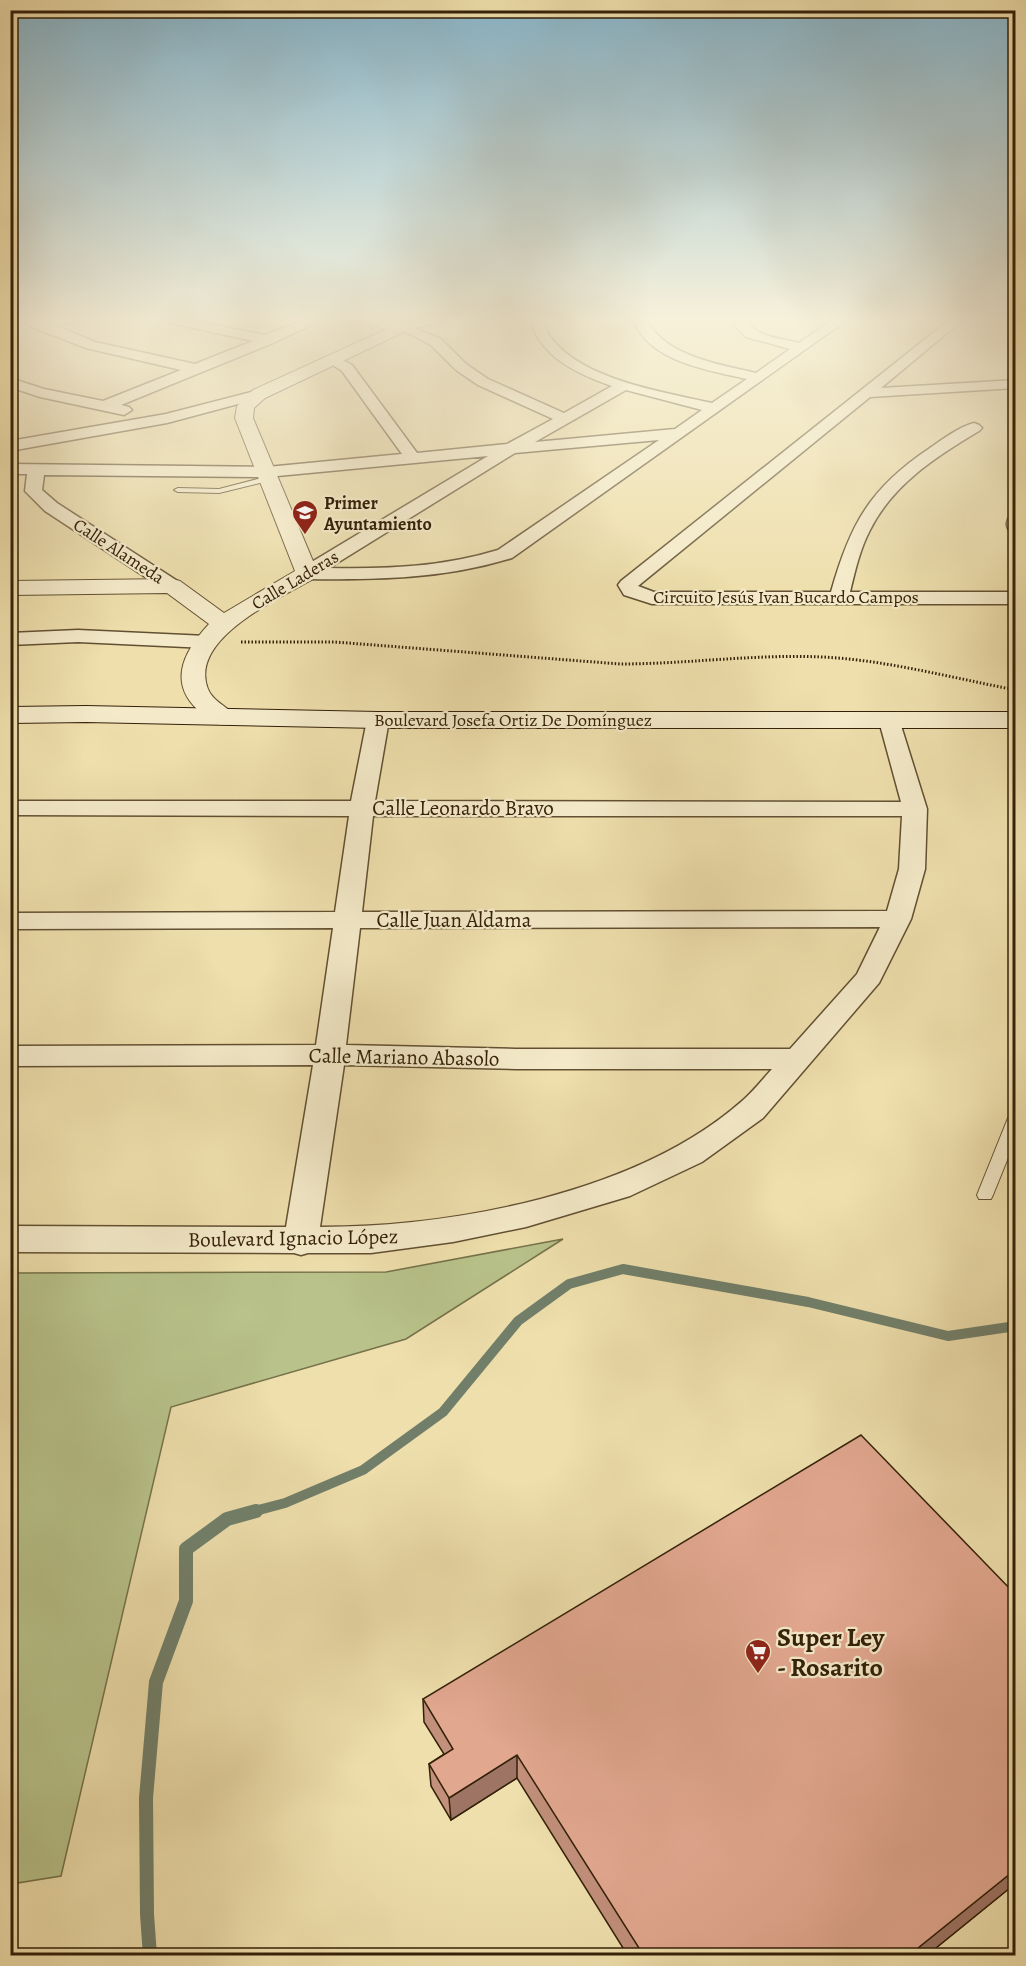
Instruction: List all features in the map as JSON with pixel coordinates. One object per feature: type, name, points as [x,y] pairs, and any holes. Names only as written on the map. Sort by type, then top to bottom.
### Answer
[{"type":"street","points":[[119,409],[167,418]]},
{"type":"street","points":[[10,446],[167,418],[202,409]]},
{"type":"street","points":[[246,409],[244,418],[307,573],[410,573],[461,567],[505,554],[713,409]]},
{"type":"street","points":[[377,409],[413,458]]},
{"type":"street","points":[[542,409],[564,418]]},
{"type":"street","name":"Calle Laderas","points":[[224,718],[199,697],[193,679],[194,663],[207,642],[223,623],[581,409]]},
{"type":"street","name":"Circuito Jesús Ivan Bucardo Campos","points":[[846,409],[628,585],[631,591],[652,598],[1016,598]]},
{"type":"street","points":[[838,597],[861,529],[887,491],[907,471],[933,452],[974,428]]},
{"type":"street","points":[[10,469],[268,475],[413,458],[678,434]]},
{"type":"street","points":[[10,439],[27,442]]},
{"type":"street","name":"Calle Alameda","points":[[36,470],[33,491],[51,507],[172,586],[223,623]]},
{"type":"street","points":[[1016,520],[1016,528]]},
{"type":"street","points":[[10,588],[172,586]]},
{"type":"street","points":[[10,639],[78,636],[207,642]]},
{"type":"street","name":"Boulevard Josefa Ortiz De Domínguez","points":[[10,715],[86,714],[378,720],[890,722],[1016,720]]},
{"type":"street","points":[[301,1242],[330,1055],[362,808],[378,720]]},
{"type":"street","name":"Boulevard Ignacio López","points":[[10,1239],[301,1242],[371,1240],[453,1229],[526,1215],[618,1188],[691,1154],[752,1110],[798,1059],[869,977],[898,919],[912,869],[915,809],[890,722]]},
{"type":"street","name":"Calle Leonardo Bravo","points":[[10,808],[915,809]]},
{"type":"street","name":"Calle Juan Aldama","points":[[10,921],[898,919]]},
{"type":"street","name":"Calle Mariano Abasolo","points":[[10,1056],[330,1055],[516,1059],[798,1059]]},
{"type":"lane","points":[[178,490],[219,490],[268,475]]},
{"type":"lane","points":[[985,1195],[1016,1118]]},
{"type":"path","points":[[207,642],[335,642],[620,664],[664,664],[734,657],[823,657],[888,665],[1016,690]]},
{"type":"green space","points":[[563,1239],[406,1339],[171,1407],[61,1876],[11,1884],[11,1273],[386,1272]]},
{"type":"building","name":"Super Ley - Rosarito","points":[[861,1435],[1016,1595],[1016,1869],[908,1956],[644,1956],[517,1755],[449,1798],[429,1764],[453,1749],[423,1699]]},
{"type":"waterway","points":[[251,1512],[285,1503],[363,1470],[443,1412],[518,1321],[569,1284],[623,1269],[808,1302],[948,1336],[1016,1326]]},
{"type":"waterway","points":[[150,1956],[147,1914],[146,1798],[156,1682],[186,1601],[186,1549],[227,1519],[256,1511]]},
{"type":"place","name":"Primer Ayuntamiento","points":[[305,536]]},
{"type":"place","name":"Super Ley - Rosarito","points":[[758,1675]]}]
